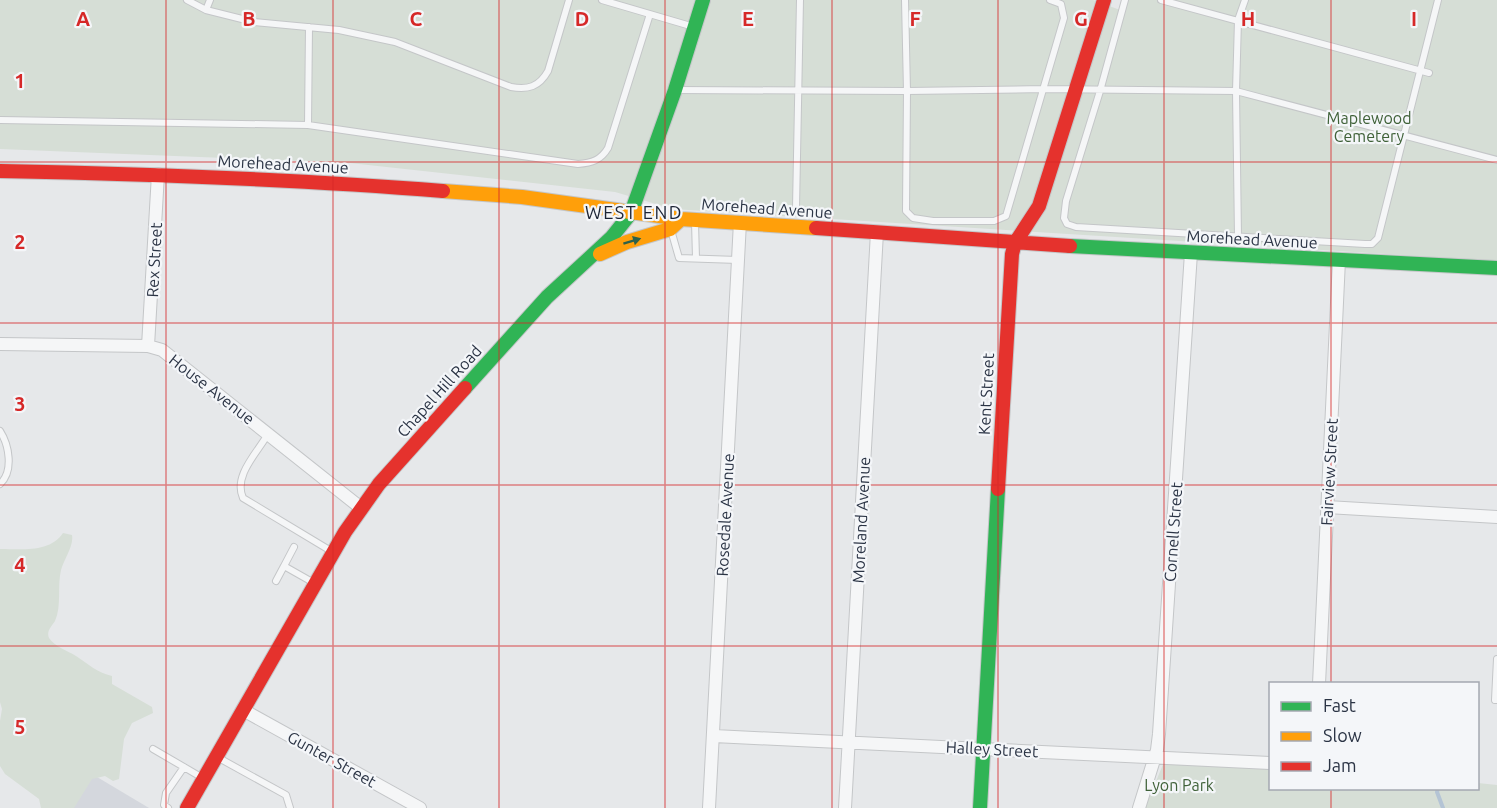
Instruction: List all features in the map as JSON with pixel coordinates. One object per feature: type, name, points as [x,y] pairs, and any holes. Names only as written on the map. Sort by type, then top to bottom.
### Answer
[{"type":"street","name":"Chapel Hill Road","points":[[188,808],[315,583],[361,508],[399,460],[547,297],[582,262],[616,233],[631,213],[675,90],[702,0]]},
{"type":"street","name":"Kent Street","points":[[980,808],[1006,348],[1015,243],[1039,206],[1104,0]]},
{"type":"street","name":"Morehead Avenue","points":[[0,171],[158,174],[360,184],[476,192],[688,219],[1015,243],[1497,267]]},
{"type":"street","name":"Rex Street","points":[[148,346],[158,174]]},
{"type":"street","points":[[582,262],[621,244],[670,229],[688,219]]},
{"type":"street","name":"Rosedale Avenue","points":[[710,808],[740,222]]},
{"type":"street","name":"Moreland Avenue","points":[[845,808],[877,232]]},
{"type":"street","name":"Cornell Street","points":[[1139,808],[1155,758],[1160,723],[1191,253]]},
{"type":"street","name":"Fairview Street","points":[[1319,682],[1339,260]]},
{"type":"street","name":"House Avenue","points":[[0,344],[148,346],[162,350],[361,508]]},
{"type":"street","points":[[1327,507],[1497,517]]},
{"type":"street","name":"Gunter Street","points":[[243,710],[420,808]]},
{"type":"street","name":"Halley Street","points":[[714,736],[1269,763]]},
{"type":"lane","points":[[187,0],[206,10],[254,22],[339,30],[395,42],[511,87],[523,89],[534,87],[543,81],[569,0]]},
{"type":"lane","points":[[206,10],[210,0]]},
{"type":"lane","points":[[602,0],[694,27]]},
{"type":"lane","points":[[796,208],[800,0]]},
{"type":"lane","points":[[905,0],[906,211],[913,218],[933,222],[994,221],[1006,216],[1064,18],[1061,4],[1050,0]]},
{"type":"lane","points":[[1125,0],[1066,201],[1064,221],[1076,227],[1365,244],[1376,242],[1438,0]]},
{"type":"lane","points":[[1161,0],[1429,72]]},
{"type":"lane","points":[[1238,237],[1236,91],[1238,20],[1245,0]]},
{"type":"lane","points":[[0,120],[308,125],[578,164],[596,161],[604,156],[609,148],[650,14]]},
{"type":"lane","points":[[308,125],[309,27]]},
{"type":"lane","points":[[675,90],[1236,91],[1497,160]]},
{"type":"lane","points":[[688,219],[696,258]]},
{"type":"lane","points":[[670,229],[679,258],[738,260]]},
{"type":"lane","points":[[0,431],[8,452],[8,469],[7,475],[0,484]]},
{"type":"lane","points":[[268,434],[240,479],[239,490],[243,498],[333,552]]},
{"type":"lane","points":[[276,581],[294,548]]},
{"type":"lane","points":[[284,566],[315,583]]},
{"type":"lane","points":[[1497,659],[1495,700],[1497,700]]},
{"type":"lane","points":[[153,749],[204,778]]},
{"type":"lane","points":[[217,756],[286,795],[290,808]]},
{"type":"lane","points":[[168,808],[164,805],[166,793],[184,767]]},
{"type":"shaded area","points":[[92,774],[149,808],[70,808]]},
{"type":"green space","name":"Maplewood Cemetery","points":[[0,0],[1093,0],[1120,10],[1123,0],[1497,0],[1497,261],[673,209],[615,192],[350,163],[0,149]]},
{"type":"green space","points":[[63,533],[72,535],[72,539],[61,570],[58,609],[49,631],[49,638],[93,668],[112,676],[112,684],[152,707],[153,713],[132,723],[124,739],[119,779],[113,781],[105,776],[92,779],[74,808],[41,808],[39,799],[5,774],[0,766],[2,709],[0,702],[0,549],[43,547],[51,544]]},
{"type":"green space","name":"Lyon Park","points":[[1164,762],[1269,769],[1269,790],[1479,790],[1479,783],[1497,785],[1497,808],[1145,808]]},
{"type":"waterway","points":[[1438,790],[1443,808]]},
{"type":"traffic: fast","points":[[465,388],[547,297],[611,238],[631,213],[675,90],[703,0]]},
{"type":"traffic: fast","points":[[1070,246],[1497,268]]},
{"type":"traffic: fast","points":[[980,808],[998,489]]},
{"type":"traffic: slow","points":[[443,191],[522,197],[681,219],[816,228]]},
{"type":"traffic: slow","points":[[600,254],[627,242],[670,229],[681,219]]},
{"type":"traffic: jam","points":[[998,489],[1012,254],[1015,243],[1039,206],[1104,0]]},
{"type":"traffic: jam","points":[[0,171],[222,178],[443,191]]},
{"type":"traffic: jam","points":[[816,228],[1070,246]]},
{"type":"traffic: jam","points":[[187,808],[345,532],[379,484],[465,388]]},
{"type":"district","name":"WEST END","points":[[634,213]]}]
